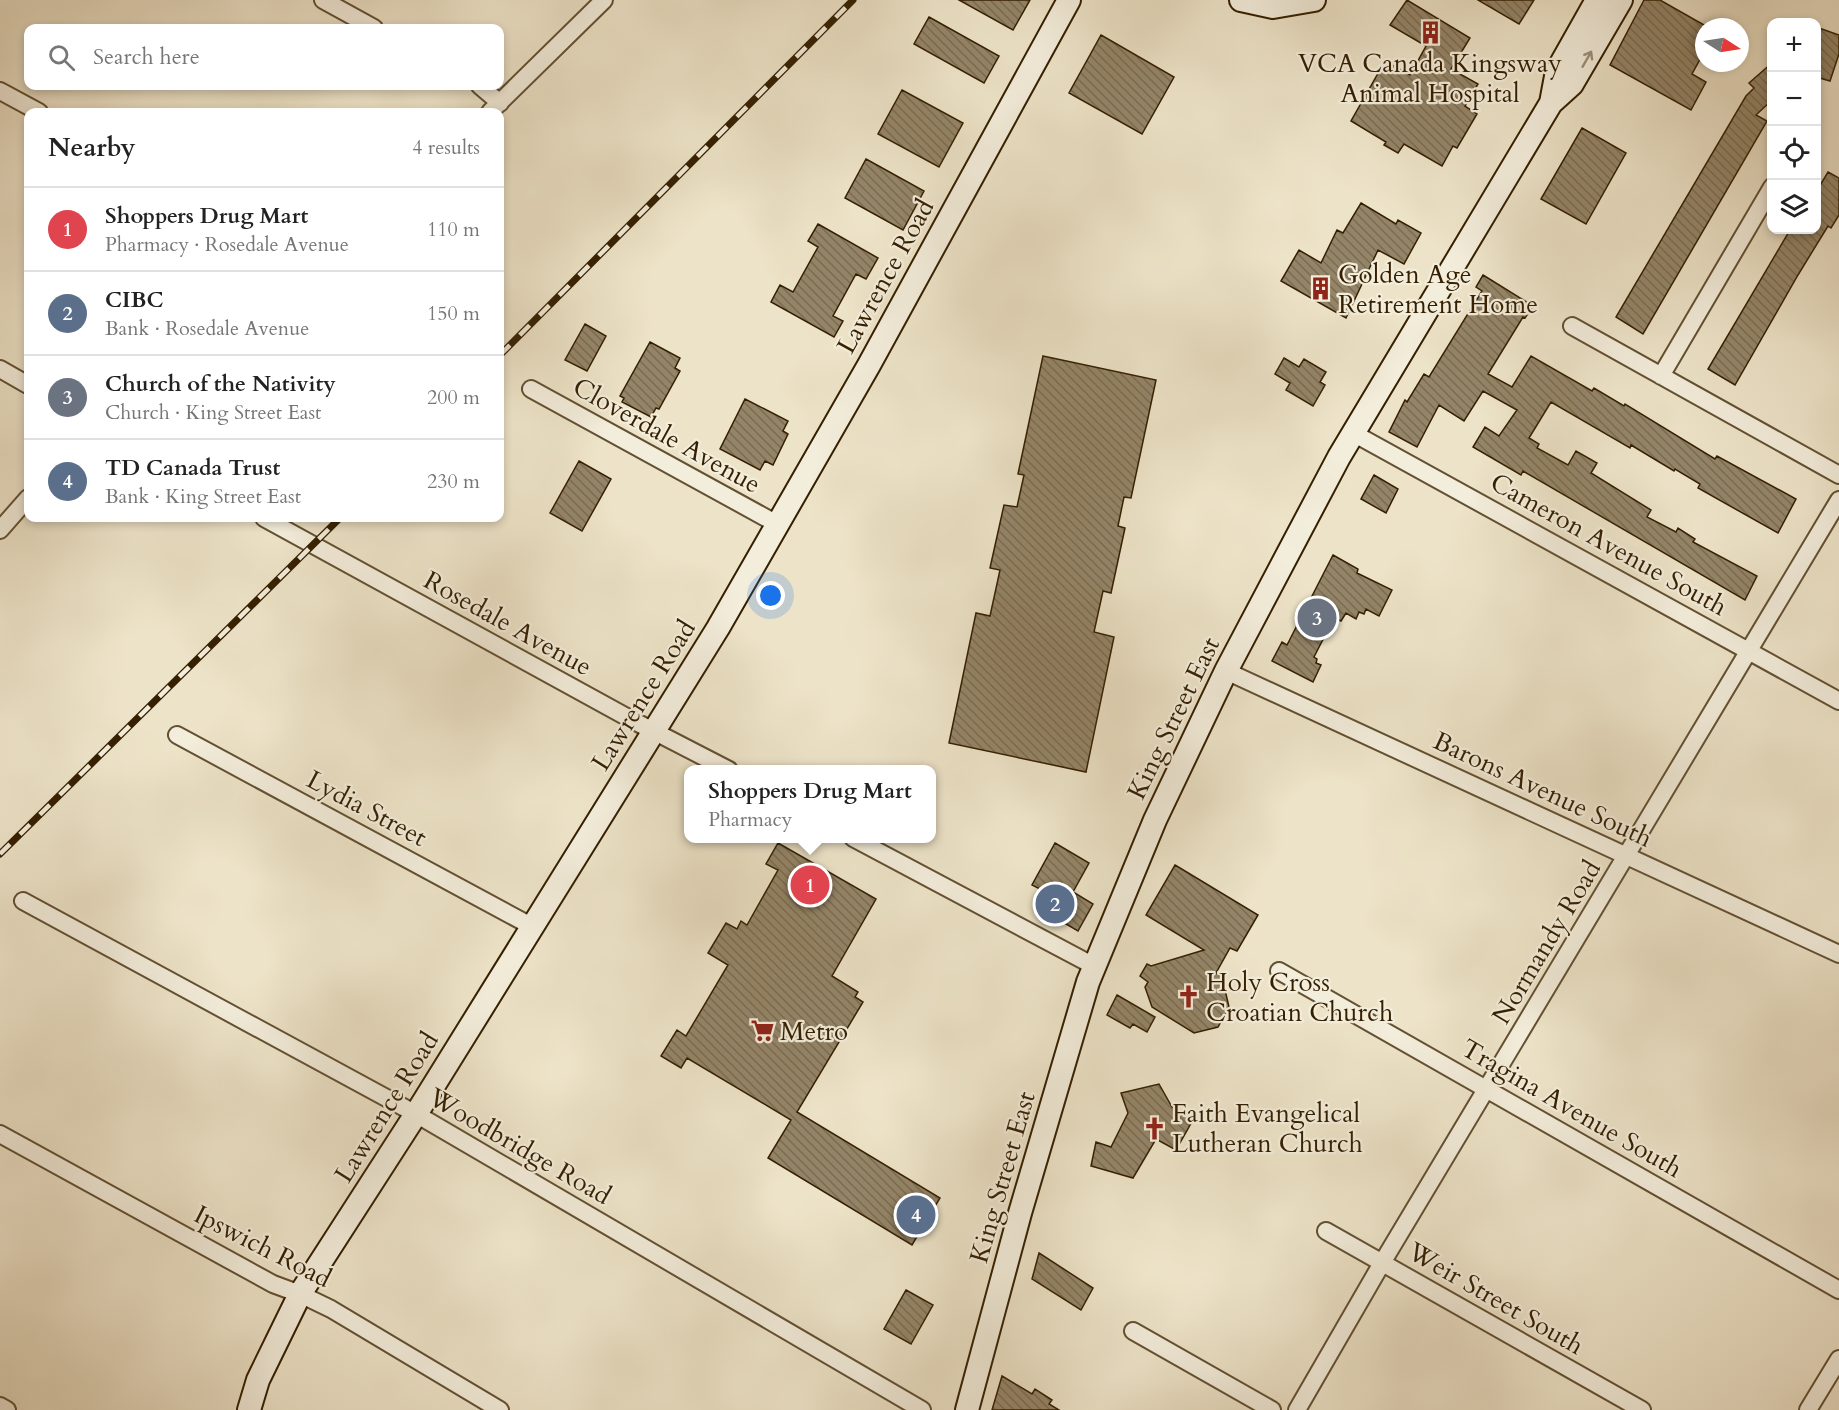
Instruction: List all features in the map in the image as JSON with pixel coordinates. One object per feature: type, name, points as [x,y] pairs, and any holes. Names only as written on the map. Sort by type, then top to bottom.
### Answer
[{"type":"main road","name":"Lawrence Road","points":[[249,1410],[258,1380],[300,1294],[533,927],[654,732],[778,525],[1069,0]]},
{"type":"main road","points":[[1241,0],[1273,7],[1314,0]]},
{"type":"main road","name":"King Street East","points":[[967,1410],[1020,1213],[1094,966],[1155,820],[1226,671],[1353,433],[1551,104],[1572,84],[1621,0]]},
{"type":"main road","name":"King Street East","points":[[1551,104],[1557,71],[1591,6]]},
{"type":"street","points":[[323,0],[367,24]]},
{"type":"street","points":[[483,90],[495,108],[604,0]]},
{"type":"street","points":[[0,91],[32,108]]},
{"type":"street","points":[[1661,376],[1767,195]]},
{"type":"street","points":[[1572,326],[1839,475]]},
{"type":"street","points":[[0,369],[24,383]]},
{"type":"street","name":"Cloverdale Avenue","points":[[531,389],[778,525]]},
{"type":"street","name":"Cameron Avenue South","points":[[1353,433],[1839,701]]},
{"type":"street","name":"Normandy Road","points":[[1297,1410],[1382,1263],[1839,500]]},
{"type":"street","points":[[0,530],[24,503]]},
{"type":"street","name":"Rosedale Avenue","points":[[271,522],[654,732],[719,765]]},
{"type":"street","name":"Barons Avenue South","points":[[1226,671],[1839,954]]},
{"type":"street","name":"Lydia Street","points":[[177,735],[533,927]]},
{"type":"street","points":[[863,843],[1094,966]]},
{"type":"street","name":"Woodbridge Road","points":[[23,901],[416,1114],[922,1410]]},
{"type":"street","name":"Tragina Avenue South","points":[[1279,971],[1839,1290]]},
{"type":"street","name":"Ipswich Road","points":[[0,1134],[273,1284],[331,1309],[500,1410]]},
{"type":"street","name":"Weir Street South","points":[[1326,1231],[1642,1410]]},
{"type":"street","points":[[1133,1331],[1272,1410]]},
{"type":"street","points":[[1808,1410],[1839,1359]]},
{"type":"street","points":[[0,1406],[7,1410]]},
{"type":"building","points":[[959,0],[1030,0],[1013,30]]},
{"type":"building","points":[[1407,0],[1470,38],[1451,69],[1478,84],[1465,106],[1477,114],[1457,148],[1453,146],[1442,166],[1404,144],[1398,153],[1384,145],[1386,142],[1351,121],[1385,61],[1410,75],[1426,46],[1390,25]]},
{"type":"building","points":[[1478,0],[1534,0],[1519,24]]},
{"type":"building","points":[[1644,0],[1660,0],[1695,20],[1695,68],[1692,74],[1706,82],[1691,110],[1610,65]]},
{"type":"building","points":[[929,17],[999,56],[984,83],[914,44]]},
{"type":"building","points":[[1821,29],[1839,35],[1839,54],[1830,81],[1821,78]]},
{"type":"building","points":[[1101,35],[1174,77],[1142,134],[1069,93]]},
{"type":"building","points":[[1767,67],[1767,105],[1756,115],[1767,121],[1643,334],[1616,317],[1746,96],[1754,88],[1749,83]]},
{"type":"building","points":[[902,90],[963,123],[939,167],[878,134]]},
{"type":"building","points":[[1582,128],[1626,153],[1586,224],[1541,199]]},
{"type":"building","points":[[866,159],[924,191],[903,230],[845,198]]},
{"type":"building","points":[[1828,172],[1839,178],[1839,215],[1831,228],[1828,226],[1798,275],[1735,385],[1708,369],[1788,234],[1821,234],[1821,184]]},
{"type":"building","points":[[1361,203],[1396,224],[1398,220],[1421,233],[1404,264],[1378,250],[1346,318],[1281,281],[1299,250],[1321,263],[1337,230],[1343,233]]},
{"type":"building","points":[[818,224],[878,258],[866,279],[856,274],[833,316],[843,321],[834,337],[771,302],[780,285],[793,292],[818,247],[808,241]]},
{"type":"building","points":[[1483,275],[1533,306],[1525,318],[1523,317],[1488,374],[1512,387],[1531,356],[1592,391],[1594,388],[1624,406],[1625,404],[1715,459],[1717,456],[1796,499],[1778,533],[1698,488],[1700,484],[1675,469],[1674,471],[1631,445],[1630,448],[1551,402],[1529,438],[1539,444],[1537,448],[1568,465],[1576,451],[1597,463],[1591,473],[1651,510],[1647,517],[1676,532],[1678,528],[1695,539],[1693,542],[1757,576],[1745,600],[1523,471],[1521,475],[1473,447],[1485,427],[1499,436],[1517,410],[1483,391],[1464,421],[1439,405],[1417,447],[1389,432],[1405,400],[1407,402],[1424,374],[1429,377],[1482,291],[1476,287]]},
{"type":"building","points":[[585,324],[606,336],[587,371],[565,360]]},
{"type":"building","points":[[650,342],[680,358],[675,368],[680,371],[659,409],[656,408],[651,417],[622,402],[624,398],[620,396]]},
{"type":"building","points":[[1043,356],[1156,380],[1131,498],[1124,497],[1118,526],[1125,528],[1111,593],[1103,591],[1094,632],[1114,637],[1086,772],[949,743],[976,613],[990,616],[1000,570],[990,568],[1004,505],[1017,507],[1024,475],[1018,474]]},
{"type":"building","points":[[1284,358],[1299,367],[1304,359],[1326,372],[1320,382],[1325,385],[1313,406],[1286,390],[1290,383],[1275,374]]},
{"type":"building","points":[[745,399],[788,421],[783,431],[788,434],[773,465],[765,461],[760,470],[720,449]]},
{"type":"building","points":[[579,461],[611,479],[582,531],[550,513]]},
{"type":"building","points":[[1374,475],[1398,489],[1386,513],[1361,499]]},
{"type":"building","points":[[1333,555],[1358,569],[1357,573],[1392,590],[1379,616],[1366,609],[1364,614],[1359,612],[1356,619],[1346,613],[1341,621],[1334,618],[1314,657],[1317,659],[1316,663],[1321,665],[1313,682],[1272,661],[1282,642],[1287,645]]},
{"type":"building","points":[[778,843],[876,899],[832,976],[858,992],[855,997],[863,1002],[797,1112],[940,1198],[912,1245],[768,1158],[791,1120],[687,1058],[681,1068],[661,1056],[677,1030],[686,1036],[728,965],[708,953],[726,923],[737,929],[741,921],[747,925],[778,870],[766,864]]},
{"type":"building","points":[[1055,843],[1089,863],[1073,892],[1093,904],[1078,931],[1035,906],[1044,891],[1032,885]]},
{"type":"building","points":[[1175,865],[1258,915],[1237,951],[1230,948],[1216,973],[1222,977],[1229,1007],[1218,1027],[1194,1033],[1152,1007],[1145,987],[1148,982],[1140,976],[1147,964],[1151,966],[1204,950],[1146,915]]},
{"type":"building","points":[[1117,995],[1155,1017],[1147,1032],[1133,1024],[1130,1028],[1107,1015]]},
{"type":"building","name":"Faith Evangelical Lutheran Church","points":[[1159,1084],[1172,1107],[1194,1118],[1176,1150],[1156,1139],[1133,1178],[1091,1166],[1096,1142],[1111,1147],[1128,1113],[1121,1093]]},
{"type":"building","points":[[1039,1253],[1093,1288],[1081,1310],[1032,1279]]},
{"type":"building","points":[[906,1290],[933,1305],[911,1344],[884,1329]]},
{"type":"building","points":[[1002,1376],[1032,1394],[1035,1389],[1052,1400],[1049,1404],[1059,1410],[992,1410]]},
{"type":"railway","points":[[504,351],[853,0]]},
{"type":"railway","points":[[0,854],[336,522]]},
{"type":"place","name":"VCA Canada Kingsway Animal Hospital","points":[[1430,32]]},
{"type":"place","name":"Golden Age Retirement Home","points":[[1320,289]]},
{"type":"place","name":"Church of the Nativity","points":[[1317,618]]},
{"type":"place","name":"Shoppers Drug Mart","points":[[810,885]]},
{"type":"place","name":"CIBC","points":[[1055,904]]},
{"type":"place","name":"Holy Cross Croatian Church","points":[[1188,997]]},
{"type":"place","name":"Metro","points":[[762,1031]]},
{"type":"place","name":"Faith Evangelical Lutheran Church","points":[[1154,1128]]},
{"type":"place","name":"TD Canada Trust","points":[[916,1215]]}]
